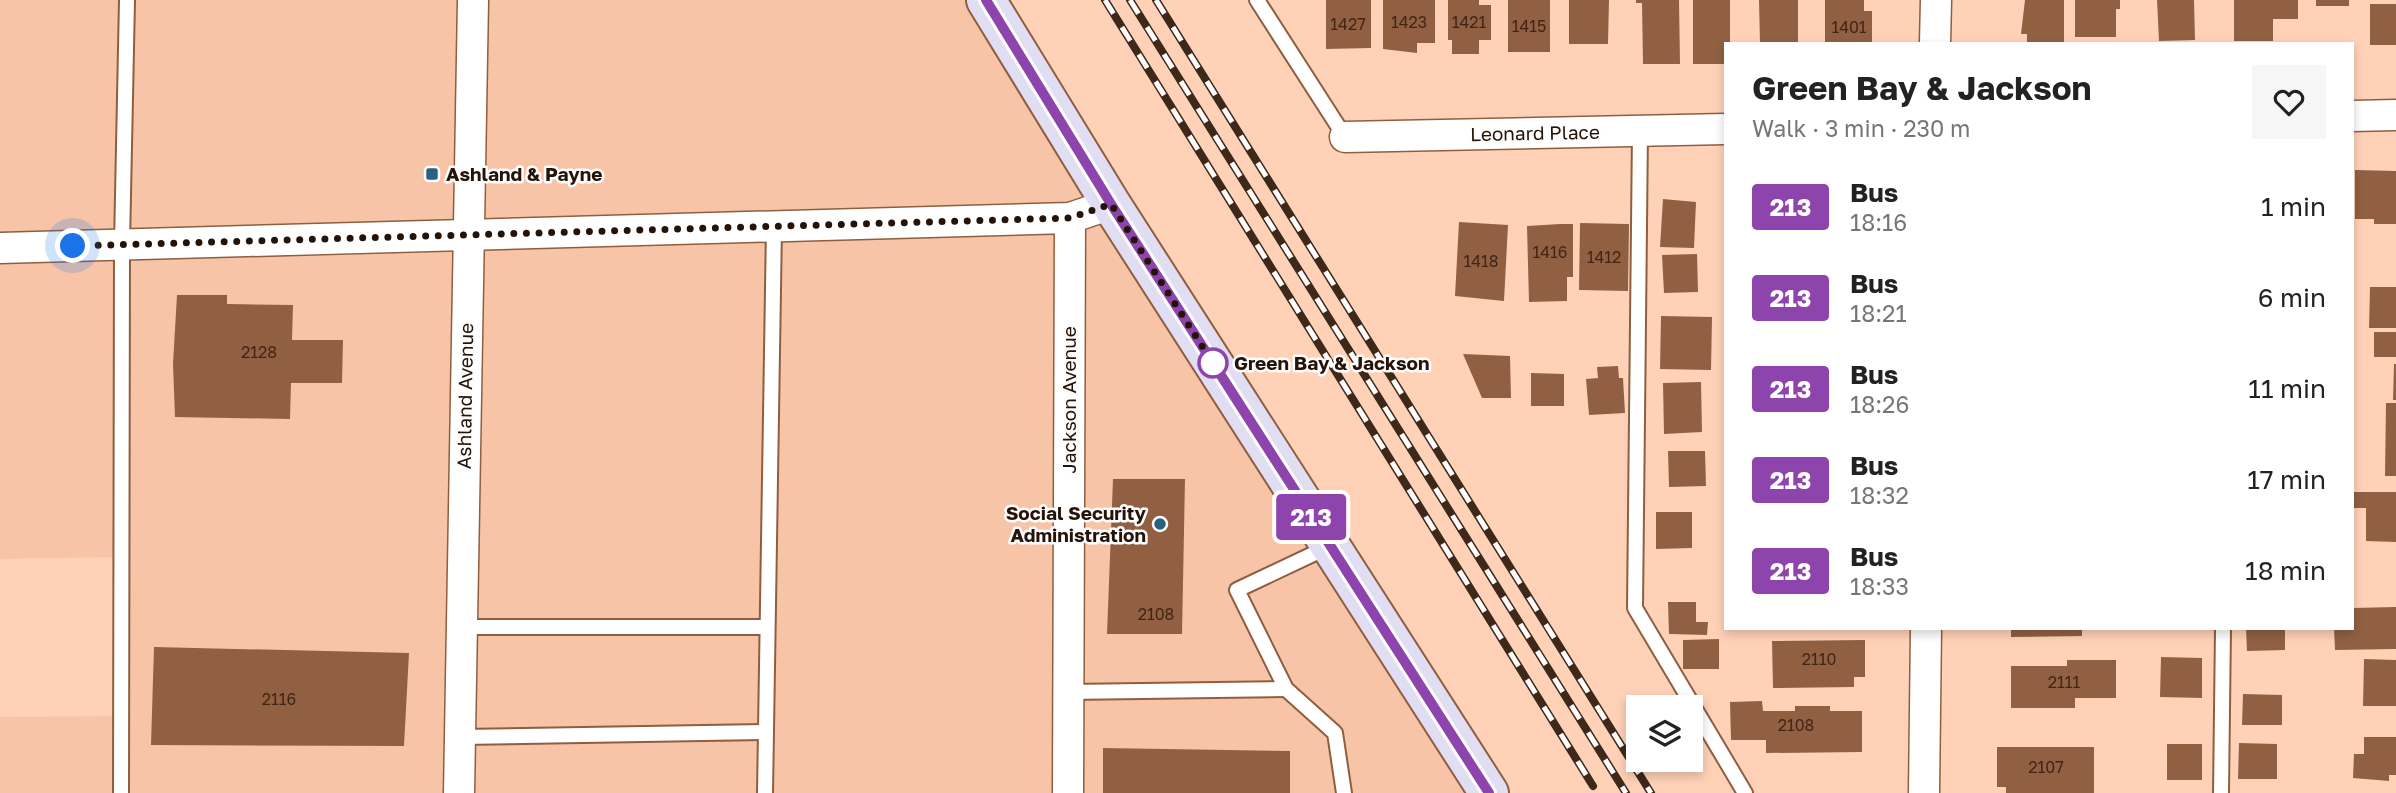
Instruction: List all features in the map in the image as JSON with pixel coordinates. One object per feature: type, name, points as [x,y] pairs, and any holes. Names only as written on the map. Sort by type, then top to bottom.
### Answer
[{"type":"main road","points":[[986,0],[1111,204],[1489,793]]},
{"type":"street","name":"Ashland Avenue","points":[[459,793],[473,0]]},
{"type":"street","points":[[1936,0],[1936,42]]},
{"type":"street","points":[[2354,116],[2396,115]]},
{"type":"street","name":"Leonard Place","points":[[1345,137],[1724,129]]},
{"type":"street","points":[[0,248],[1070,218],[1111,204]]},
{"type":"street","name":"Jackson Avenue","points":[[1068,793],[1070,218]]},
{"type":"street","points":[[1924,793],[1926,630]]},
{"type":"lane","points":[[121,793],[122,244],[127,0]]},
{"type":"lane","points":[[1256,0],[1345,137]]},
{"type":"lane","points":[[1640,131],[1635,608],[1745,793]]},
{"type":"lane","points":[[765,793],[774,226]]},
{"type":"lane","points":[[1330,546],[1237,590],[1286,689],[1335,733],[1344,793]]},
{"type":"lane","points":[[460,626],[767,627]]},
{"type":"lane","points":[[2221,793],[2223,630]]},
{"type":"lane","points":[[1068,692],[1286,689]]},
{"type":"lane","points":[[460,737],[766,732]]},
{"type":"shaded area","points":[[0,0],[986,0],[1489,793],[0,793],[0,717],[121,716],[121,557],[0,559]]},
{"type":"building","points":[[1326,0],[1371,0],[1371,48],[1326,49]]},
{"type":"building","points":[[1383,0],[1435,0],[1435,43],[1417,43],[1417,53],[1383,49]]},
{"type":"building","points":[[1448,0],[1479,0],[1479,5],[1491,5],[1491,40],[1479,40],[1479,54],[1452,54],[1452,40],[1448,40]]},
{"type":"building","points":[[1508,0],[1550,0],[1550,52],[1508,52]]},
{"type":"building","points":[[1569,0],[1609,0],[1608,44],[1569,44]]},
{"type":"building","points":[[1636,0],[1679,0],[1680,64],[1643,64],[1642,3],[1636,3]]},
{"type":"building","points":[[1693,0],[1730,0],[1730,42],[1724,42],[1724,64],[1693,64]]},
{"type":"building","points":[[1759,0],[1798,0],[1798,42],[1760,42]]},
{"type":"building","points":[[1825,0],[1864,0],[1864,11],[1872,11],[1872,42],[1825,42]]},
{"type":"building","points":[[2025,0],[2064,0],[2064,42],[2027,42],[2027,34],[2021,34]]},
{"type":"building","points":[[2075,0],[2120,0],[2120,9],[2116,9],[2116,37],[2075,37]]},
{"type":"building","points":[[2157,0],[2194,0],[2195,40],[2159,41]]},
{"type":"building","points":[[2234,0],[2298,0],[2298,19],[2273,19],[2273,41],[2234,41]]},
{"type":"building","points":[[2316,0],[2349,0],[2349,6],[2316,6]]},
{"type":"building","points":[[2370,4],[2396,4],[2396,45],[2370,45]]},
{"type":"building","points":[[2355,170],[2396,171],[2396,224],[2374,224],[2374,219],[2355,219]]},
{"type":"building","points":[[1663,199],[1696,202],[1694,248],[1660,247]]},
{"type":"building","points":[[1459,222],[1508,225],[1504,301],[1455,296]]},
{"type":"building","points":[[1580,223],[1629,224],[1628,291],[1579,290]]},
{"type":"building","points":[[1573,224],[1573,277],[1567,277],[1567,301],[1529,302],[1527,226]]},
{"type":"building","points":[[1697,254],[1698,292],[1664,293],[1662,255]]},
{"type":"building","points":[[2370,287],[2396,287],[2396,328],[2369,328]]},
{"type":"building","points":[[177,295],[227,295],[227,304],[293,305],[292,340],[343,340],[342,383],[291,383],[290,419],[175,417],[173,364]]},
{"type":"building","points":[[1661,316],[1712,317],[1711,370],[1660,369]]},
{"type":"building","points":[[2374,332],[2396,332],[2396,357],[2374,357]]},
{"type":"building","points":[[1463,354],[1510,356],[1511,398],[1482,398]]},
{"type":"building","points":[[2396,364],[2396,400],[2393,400]]},
{"type":"building","points":[[1618,366],[1619,378],[1623,378],[1625,413],[1589,415],[1586,379],[1598,378],[1597,367]]},
{"type":"building","points":[[1531,373],[1564,374],[1564,406],[1531,406]]},
{"type":"building","points":[[1701,382],[1702,432],[1664,434],[1663,383]]},
{"type":"building","points":[[2386,403],[2396,403],[2396,476],[2385,476]]},
{"type":"building","points":[[1668,451],[1705,451],[1706,486],[1669,487]]},
{"type":"building","points":[[1113,479],[1185,479],[1182,634],[1107,634]]},
{"type":"building","points":[[2354,492],[2396,492],[2396,542],[2366,541],[2366,508],[2354,508]]},
{"type":"building","points":[[1656,512],[1692,512],[1692,548],[1656,549]]},
{"type":"building","points":[[1668,602],[1696,602],[1696,622],[1708,622],[1707,635],[1669,634]]},
{"type":"building","points":[[2396,607],[2396,649],[2335,650],[2334,630],[2354,630],[2354,608]]},
{"type":"building","points":[[2011,630],[2082,630],[2082,636],[2011,637]]},
{"type":"building","points":[[2246,630],[2285,630],[2285,650],[2247,651]]},
{"type":"building","points":[[1719,639],[1719,669],[1683,669],[1683,640]]},
{"type":"building","points":[[1865,640],[1865,677],[1854,677],[1854,687],[1773,688],[1772,641]]},
{"type":"building","points":[[154,647],[409,653],[404,746],[151,745]]},
{"type":"building","points":[[2161,657],[2202,658],[2202,698],[2160,697]]},
{"type":"building","points":[[2364,659],[2396,660],[2396,706],[2363,706]]},
{"type":"building","points":[[2067,660],[2116,660],[2116,698],[2075,698],[2075,708],[2011,708],[2011,666],[2067,666]]},
{"type":"building","points":[[2243,694],[2282,695],[2282,725],[2242,725]]},
{"type":"building","points":[[1762,701],[1763,711],[1795,711],[1795,706],[1830,706],[1830,711],[1862,711],[1862,752],[1766,753],[1766,740],[1731,740],[1730,702]]},
{"type":"building","points":[[2364,737],[2396,737],[2396,775],[2389,775],[2389,781],[2353,778],[2354,754],[2364,754]]},
{"type":"building","points":[[2239,743],[2277,744],[2277,779],[2238,779]]},
{"type":"building","points":[[2167,744],[2202,744],[2202,780],[2167,780]]},
{"type":"building","points":[[1997,747],[2094,747],[2094,793],[2006,793],[2006,787],[1997,787]]},
{"type":"building","points":[[1103,748],[1290,751],[1290,793],[1103,793]]},
{"type":"railway","points":[[1105,0],[1593,786]]},
{"type":"railway","points":[[1130,0],[1626,793]]},
{"type":"railway","points":[[1156,0],[1651,793]]},
{"type":"bus line","name":"213","points":[[986,0],[1111,204],[1489,793]]},
{"type":"place","name":"Ashland & Payne","points":[[432,174]]},
{"type":"place","name":"Green Bay & Jackson","points":[[1213,363]]},
{"type":"place","name":"Social Security Administration","points":[[1160,524]]},
{"type":"route","points":[[73,246],[1070,218],[1111,204],[1213,363]]}]
